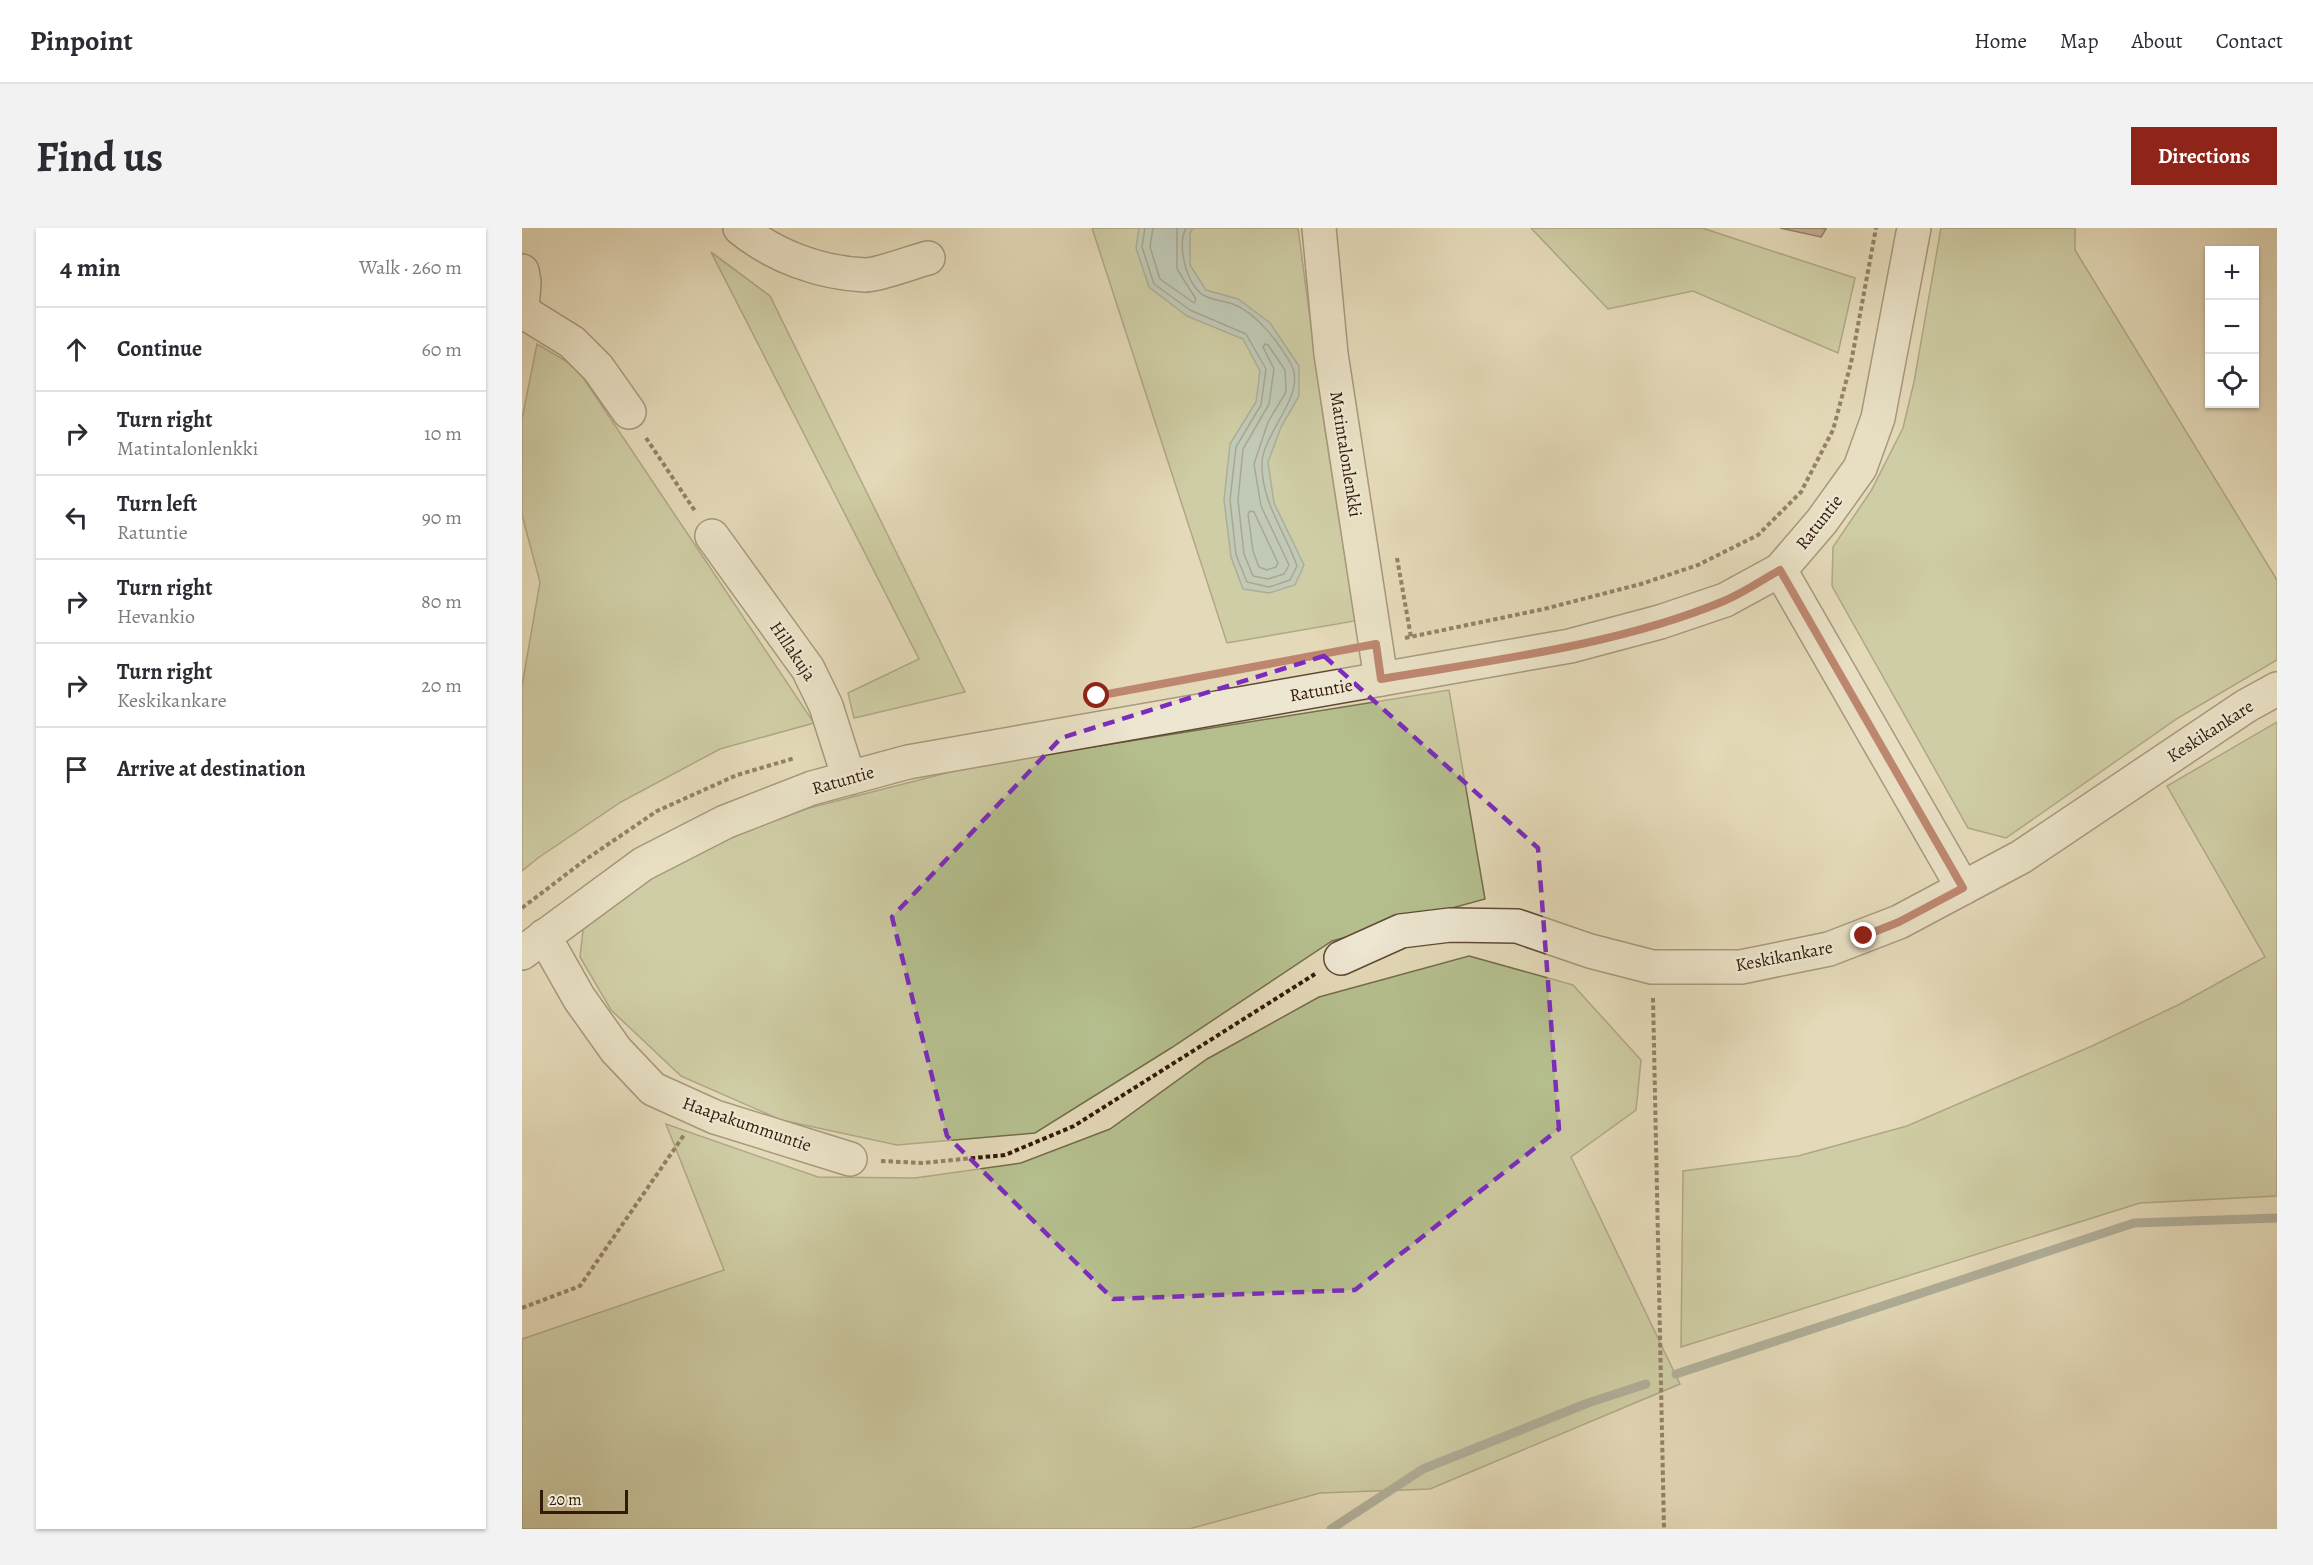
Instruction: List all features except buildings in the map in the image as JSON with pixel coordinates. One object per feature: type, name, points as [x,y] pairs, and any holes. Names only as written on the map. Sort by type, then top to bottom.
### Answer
[{"type":"street","points":[[740,228],[752,238],[802,265],[867,275],[928,258]]},
{"type":"street","name":"Matintalonlenkki","points":[[1319,228],[1331,354],[1381,679]]},
{"type":"street","name":"Ratuntie","points":[[533,944],[643,864],[725,822],[812,788],[908,762],[1570,646],[1660,622],[1725,600],[1780,570],[1822,521],[1860,468],[1878,418],[1914,228]]},
{"type":"street","points":[[522,271],[524,282],[522,311],[572,342],[598,368],[629,412]]},
{"type":"street","name":"Hillakuja","points":[[712,536],[808,669],[826,706],[849,778]]},
{"type":"street","points":[[1780,570],[1963,888]]},
{"type":"street","name":"Keskikankare","points":[[1341,958],[1401,931],[1450,925],[1517,926],[1590,951],[1652,967],[1741,967],[1829,949],[1899,922],[2021,857],[2246,706],[2277,689]]},
{"type":"street","name":"Haapakummuntie","points":[[533,944],[579,998],[616,1050],[653,1089],[701,1111],[850,1159]]},
{"type":"path","points":[[1260,666],[1544,609],[1641,584],[1698,565],[1758,535],[1801,492],[1833,430],[1851,363],[1876,228]]},
{"type":"path","points":[[629,412],[712,536]]},
{"type":"path","points":[[522,908],[585,860],[657,811],[737,775],[838,746]]},
{"type":"path","points":[[850,1159],[922,1163],[1005,1155],[1074,1126],[1341,958]]},
{"type":"path","points":[[1652,967],[1664,1529]]},
{"type":"path","points":[[522,1308],[580,1286],[701,1111]]},
{"type":"highlighted area","points":[[1324,656],[1538,848],[1559,1129],[1355,1290],[1113,1299],[947,1136],[892,917],[1061,738]]},
{"type":"green space","points":[[1092,228],[1298,228],[1324,424],[1355,621],[1227,643]]},
{"type":"green space","points":[[1531,228],[1702,228],[1855,278],[1838,353],[1693,291],[1608,309]]},
{"type":"green space","points":[[1941,228],[2075,228],[2075,250],[2277,580],[2277,660],[2178,718],[2006,838],[1968,828],[1832,586],[1833,547],[1871,491],[1903,428],[1914,382]]},
{"type":"green space","points":[[711,252],[770,296],[965,692],[854,718],[848,693],[919,659]]},
{"type":"green space","points":[[537,344],[576,367],[814,723],[720,749],[621,802],[522,871],[522,686],[540,582],[522,515],[522,419]]},
{"type":"green space","points":[[1449,690],[1485,899],[1332,941],[1171,1048],[1035,1133],[897,1145],[781,1120],[681,1076],[611,1010],[580,957],[584,921],[695,849],[809,808],[974,766]]},
{"type":"green space","points":[[2277,722],[2277,1196],[2140,1203],[1681,1347],[1683,1171],[1798,1156],[1907,1126],[2092,1046],[2180,1004],[2265,957],[2167,786]]},
{"type":"green space","points":[[1469,956],[1573,985],[1641,1060],[1636,1110],[1571,1157],[1680,1384],[1430,1489],[1320,1493],[1189,1529],[522,1529],[522,1339],[724,1270],[666,1124],[818,1177],[915,1178],[1021,1163],[1110,1129],[1207,1059],[1319,997]]},
{"type":"water","points":[[1139,228],[1193,228],[1190,233],[1190,265],[1206,290],[1238,299],[1270,323],[1299,366],[1299,396],[1281,427],[1268,462],[1274,503],[1304,565],[1295,585],[1269,593],[1243,589],[1231,557],[1224,500],[1230,444],[1256,402],[1260,371],[1243,339],[1187,316],[1149,287],[1136,248]]},
{"type":"waterway","points":[[1676,1374],[2134,1223],[2277,1218]]},
{"type":"waterway","points":[[1331,1529],[1423,1469],[1588,1403],[1646,1384]]},
{"type":"route","points":[[1097,696],[1376,644],[1381,679],[1570,646],[1660,622],[1725,600],[1780,570],[1963,888],[1899,922],[1864,936]]}]
